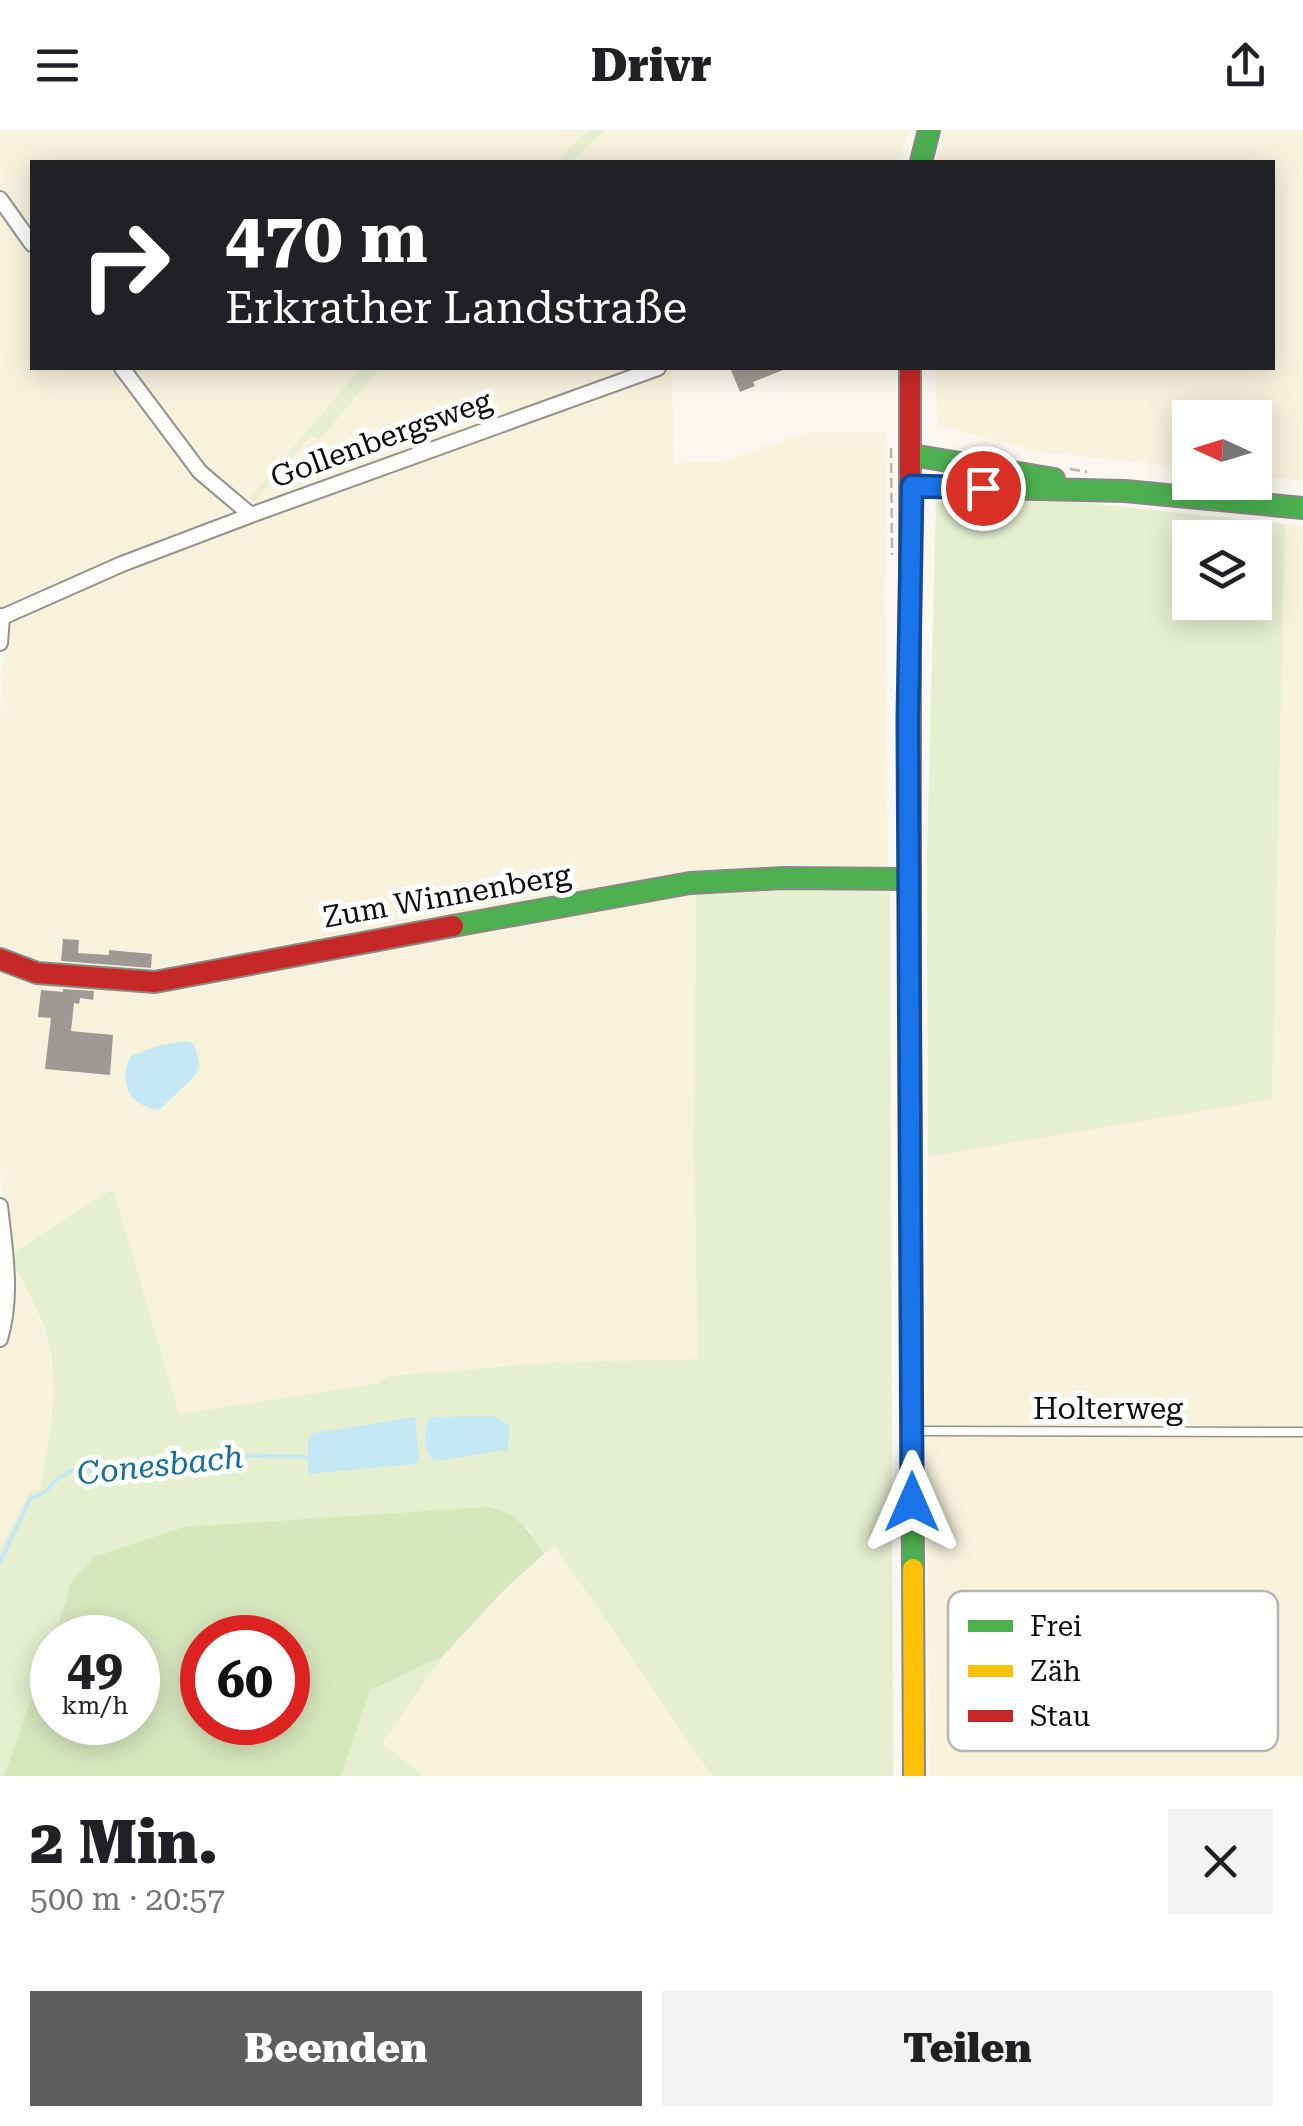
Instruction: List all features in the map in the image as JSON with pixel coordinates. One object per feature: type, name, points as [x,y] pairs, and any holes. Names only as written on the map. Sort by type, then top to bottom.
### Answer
[{"type":"street","points":[[922,160],[929,130]]},
{"type":"street","points":[[0,200],[30,241]]},
{"type":"street","name":"Gollenbergsweg","points":[[124,370],[200,472],[251,515],[652,370]]},
{"type":"street","points":[[910,370],[914,1776]]},
{"type":"street","points":[[912,455],[1125,491]]},
{"type":"street","points":[[912,486],[1125,491],[1303,508]]},
{"type":"street","points":[[0,644],[1,617],[122,564],[251,515]]},
{"type":"street","name":"Zum Winnenberg","points":[[0,959],[37,973],[156,982],[679,885],[811,877],[910,878]]},
{"type":"street","points":[[0,1206],[7,1292],[0,1339]]},
{"type":"lane","name":"Holterweg","points":[[912,1431],[1303,1432]]},
{"type":"shaded area","points":[[0,130],[588,130],[559,160],[30,160],[30,231],[0,190]]},
{"type":"shaded area","points":[[604,130],[908,130],[900,160],[575,160]]},
{"type":"shaded area","points":[[945,130],[1303,130],[1303,481],[1272,477],[1272,400],[1172,400],[1172,466],[1039,452],[938,426],[935,370],[1275,370],[1275,160],[937,160]]},
{"type":"shaded area","points":[[0,208],[30,250],[30,370],[118,370],[228,503],[223,519],[0,607]]},
{"type":"shaded area","points":[[130,370],[359,370],[251,497],[269,486],[312,436],[319,440],[378,370],[634,370],[266,504],[253,501],[203,467]]},
{"type":"shaded area","points":[[667,370],[672,370],[674,463],[720,462],[808,432],[887,432],[884,596],[888,870],[696,888],[694,1150],[698,1359],[558,1362],[388,1376],[379,1383],[179,1414],[113,1190],[39,1316],[49,1346],[52,1377],[50,1439],[40,1491],[31,1490],[0,1548],[0,1337],[8,1249],[0,1166],[0,718],[6,634],[13,618],[246,523]]},
{"type":"shaded area","points":[[1285,524],[1303,526],[1303,1776],[930,1776],[928,1157],[1272,1099]]},
{"type":"shaded area","points":[[556,1547],[712,1776],[423,1776],[382,1743],[442,1656],[502,1592]]},
{"type":"green space","points":[[588,130],[604,130],[575,160],[559,160]]},
{"type":"green space","points":[[359,370],[378,370],[319,440],[311,436],[255,501],[250,498]]},
{"type":"green space","points":[[1068,501],[1247,520],[1172,520],[1172,620],[1272,620],[1272,523],[1285,524],[1272,1099],[928,1157],[927,857],[936,502]]},
{"type":"green space","points":[[890,886],[893,1776],[712,1776],[556,1547],[544,1554],[527,1527],[71,1582],[61,1615],[30,1615],[30,1710],[4,1776],[0,1776],[0,1548],[31,1490],[40,1490],[53,1402],[50,1349],[43,1325],[10,1255],[113,1189],[179,1414],[379,1383],[388,1376],[558,1362],[698,1359],[694,1150],[696,888]]},
{"type":"green space","points":[[488,1507],[521,1524],[544,1554],[502,1592],[442,1657],[370,1690],[341,1776],[4,1776],[30,1703],[30,1745],[160,1745],[160,1615],[61,1615],[71,1582],[94,1557],[184,1527]]},
{"type":"green space","points":[[442,1657],[382,1743],[423,1776],[341,1776],[370,1690]]},
{"type":"water","points":[[187,1041],[194,1044],[200,1065],[194,1077],[159,1110],[140,1104],[126,1083],[131,1056]]},
{"type":"water","points":[[493,1416],[509,1425],[508,1450],[435,1461],[428,1452],[425,1435],[430,1417]]},
{"type":"water","points":[[415,1417],[419,1461],[415,1464],[308,1474],[308,1440],[313,1433]]},
{"type":"building","points":[[731,370],[783,370],[753,382],[755,386],[740,392]]},
{"type":"building","points":[[63,939],[79,940],[78,953],[109,955],[109,950],[152,954],[151,968],[61,961]]},
{"type":"building","points":[[41,990],[94,991],[93,1000],[80,998],[79,1004],[74,1003],[71,1031],[113,1035],[110,1075],[45,1069],[51,1018],[38,1017]]},
{"type":"waterway","name":"Conesbach","points":[[0,1562],[30,1499],[73,1470],[118,1473],[189,1460],[206,1466],[221,1464],[228,1455],[308,1457]]},
{"type":"traffic: fast","points":[[922,160],[929,130]]},
{"type":"traffic: fast","points":[[912,455],[1054,479]]},
{"type":"traffic: fast","points":[[912,486],[1125,491],[1303,508]]},
{"type":"traffic: fast","points":[[453,926],[690,883],[784,878],[910,879]]},
{"type":"traffic: fast","points":[[910,1032],[913,1569]]},
{"type":"traffic: slow","points":[[913,1569],[914,1776]]},
{"type":"traffic: jam","points":[[910,370],[910,1032]]},
{"type":"traffic: jam","points":[[0,959],[37,973],[155,982],[453,926]]},
{"type":"route","points":[[912,1502],[908,719],[912,486],[983,488]]}]
